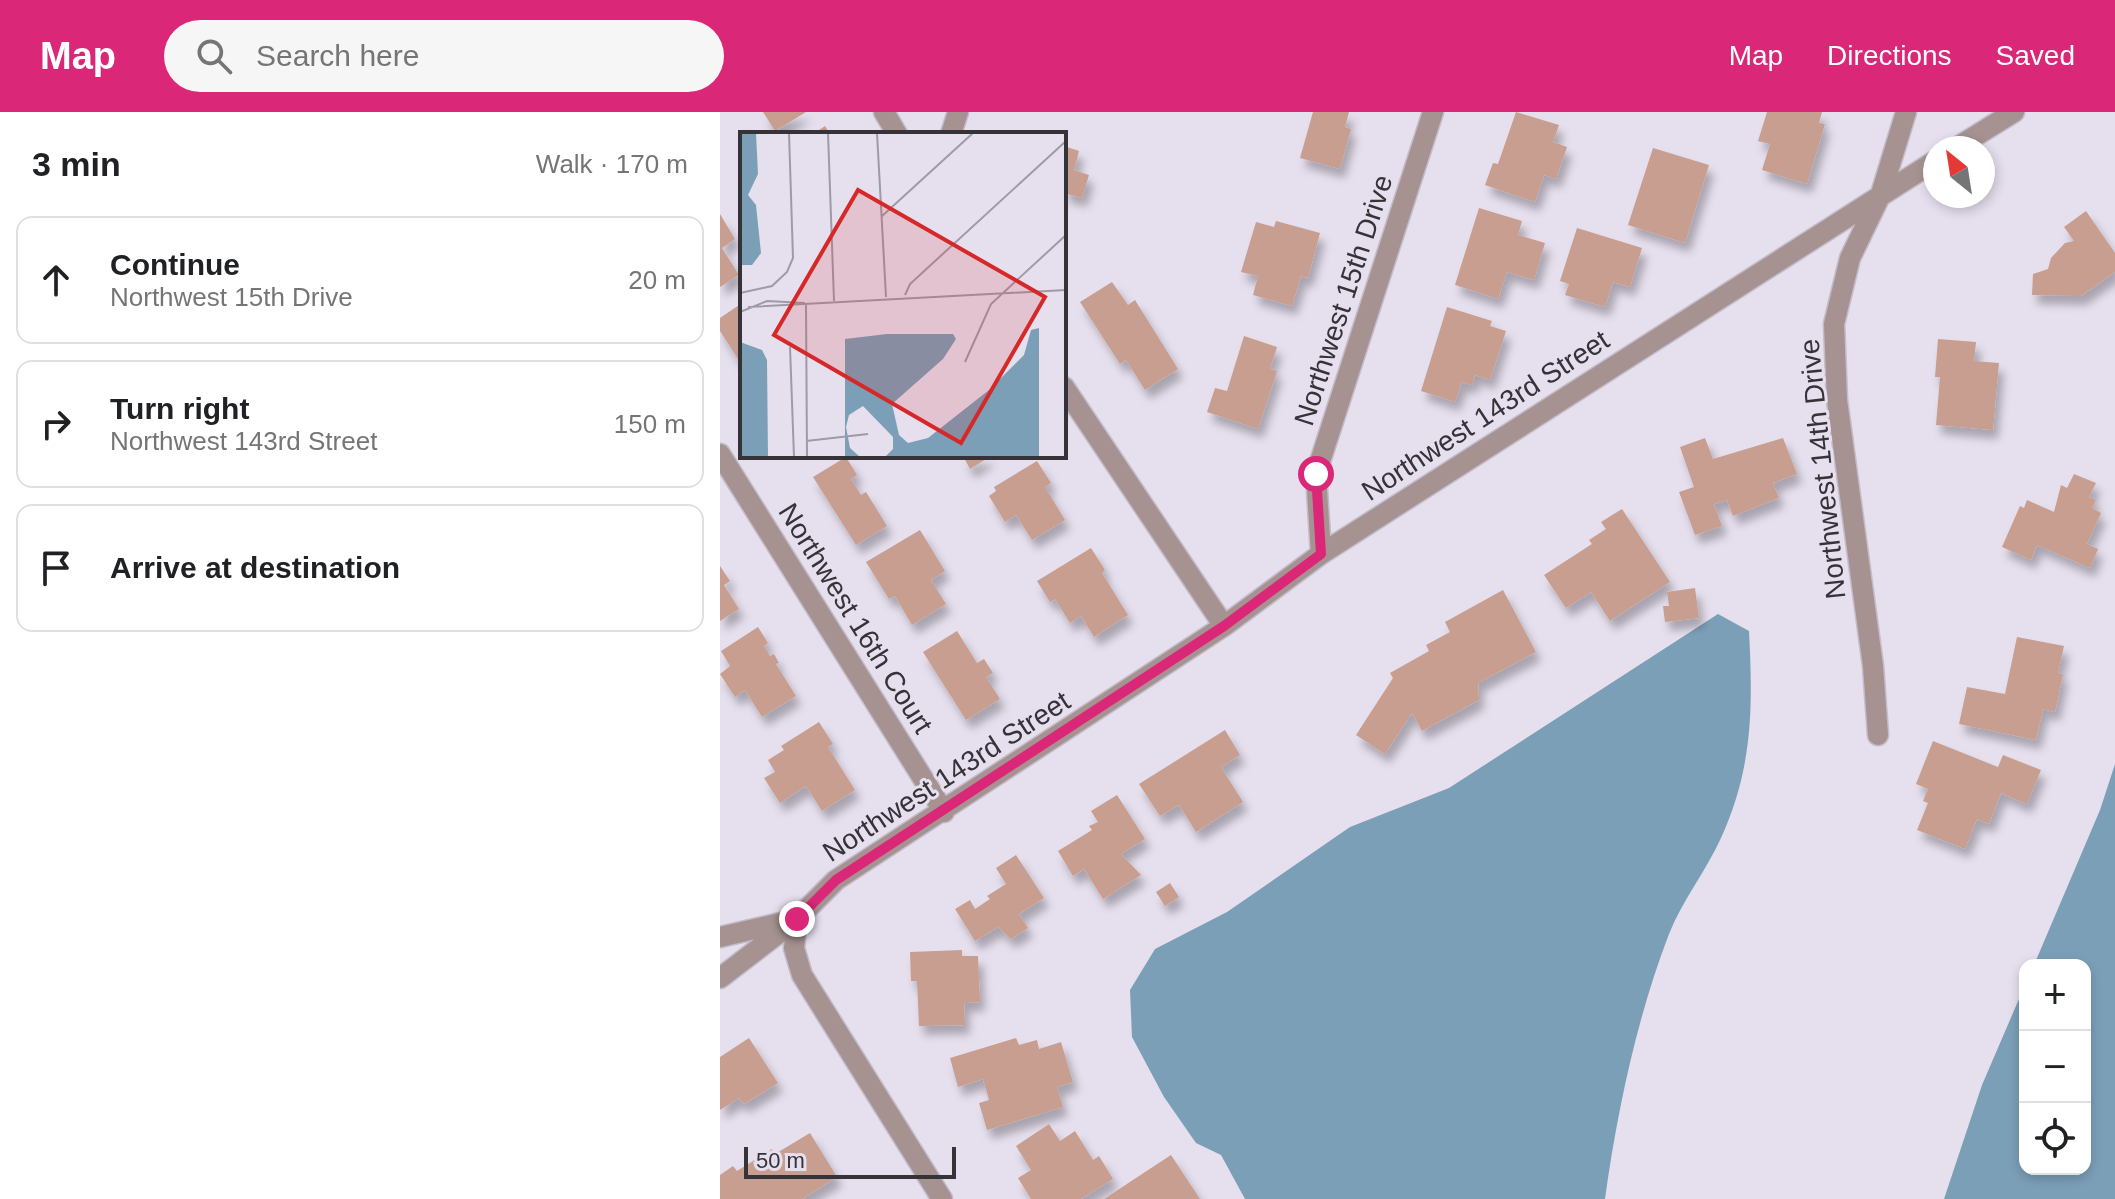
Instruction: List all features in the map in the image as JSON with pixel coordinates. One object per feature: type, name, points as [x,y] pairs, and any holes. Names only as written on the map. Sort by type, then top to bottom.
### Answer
[{"type":"street","points":[[884,112],[896,132]]},
{"type":"street","points":[[952,132],[958,112]]},
{"type":"street","name":"Northwest 15th Drive","points":[[1321,554],[1316,474],[1433,112]]},
{"type":"street","name":"Northwest 14th Drive","points":[[1878,735],[1873,666],[1837,400],[1834,324],[1850,258],[1881,194],[1906,112]]},
{"type":"street","points":[[1975,136],[2014,112]]},
{"type":"street","name":"Northwest 143rd Street","points":[[720,978],[797,919],[836,880],[1224,626],[1321,554],[1923,168]]},
{"type":"street","points":[[1066,390],[1224,626]]},
{"type":"street","name":"Northwest 16th Court","points":[[720,454],[944,812]]},
{"type":"street","points":[[720,937],[797,919],[794,948],[802,975],[942,1199]]},
{"type":"water","points":[[1718,614],[1749,631],[1751,686],[1745,762],[1732,812],[1674,922],[1647,998],[1630,1065],[1605,1199],[1245,1199],[1221,1155],[1196,1143],[1164,1097],[1132,1037],[1130,990],[1155,949],[1227,912],[1350,827],[1449,788]]},
{"type":"water","points":[[2115,764],[2115,1199],[1944,1199],[1982,1085],[2019,999],[2019,1175],[2091,1175],[2091,959],[2037,959],[2100,810]]},
{"type":"building","points":[[763,112],[806,112],[775,131]]},
{"type":"building","points":[[1313,112],[1349,112],[1345,127],[1351,129],[1340,169],[1300,158]]},
{"type":"building","points":[[1516,112],[1559,125],[1553,142],[1567,147],[1556,179],[1544,175],[1535,202],[1485,185],[1493,163],[1498,164]]},
{"type":"building","points":[[1767,112],[1822,112],[1819,123],[1825,124],[1807,184],[1762,170],[1770,144],[1758,141]]},
{"type":"building","points":[[1066,147],[1079,151],[1074,170],[1089,175],[1082,198],[1066,194]]},
{"type":"building","points":[[1653,148],[1709,165],[1685,243],[1628,225]]},
{"type":"building","points":[[1479,208],[1522,221],[1518,235],[1545,243],[1534,280],[1507,272],[1498,299],[1455,285]]},
{"type":"building","points":[[2086,211],[2115,253],[2115,272],[2081,296],[2032,295],[2033,274],[2048,269],[2051,258],[2065,243],[2074,241],[2064,227]]},
{"type":"building","points":[[720,214],[735,239],[722,248],[739,275],[720,287]]},
{"type":"building","points":[[1276,221],[1320,233],[1308,278],[1301,276],[1292,306],[1253,295],[1258,276],[1241,272],[1256,222],[1274,227]]},
{"type":"building","points":[[1577,228],[1642,248],[1630,287],[1613,282],[1605,307],[1565,295],[1569,284],[1560,281]]},
{"type":"building","points":[[1112,282],[1128,305],[1135,300],[1178,369],[1145,390],[1126,360],[1120,364],[1080,302]]},
{"type":"building","points":[[740,304],[740,362],[720,331],[720,318]]},
{"type":"building","points":[[1447,307],[1492,321],[1490,326],[1506,331],[1490,380],[1475,375],[1472,385],[1462,382],[1455,402],[1421,391]]},
{"type":"building","points":[[1244,336],[1277,347],[1270,369],[1277,371],[1258,429],[1207,412],[1215,388],[1227,391]]},
{"type":"building","points":[[1938,339],[1976,342],[1974,361],[1999,363],[1993,430],[1936,425],[1940,377],[1935,377]]},
{"type":"building","points":[[1705,438],[1713,459],[1783,438],[1797,474],[1773,483],[1779,498],[1733,516],[1727,500],[1714,504],[1722,526],[1695,535],[1679,492],[1694,487],[1680,447]]},
{"type":"building","points":[[847,458],[857,475],[851,479],[861,495],[866,492],[887,526],[856,545],[813,477]]},
{"type":"building","points":[[964,458],[988,458],[970,469]]},
{"type":"building","points":[[1037,461],[1051,483],[1045,487],[1065,520],[1032,540],[1016,515],[1005,522],[989,496],[996,491],[994,487]]},
{"type":"building","points":[[2074,474],[2096,483],[2089,497],[2096,500],[2092,508],[2101,513],[2087,544],[2098,549],[2090,568],[2037,545],[2031,560],[2002,547],[2020,506],[2024,508],[2027,500],[2054,512],[2061,485],[2067,488]]},
{"type":"building","points":[[1622,509],[1670,582],[1610,621],[1591,592],[1566,608],[1544,575],[1592,544],[1589,540],[1606,529],[1601,522]]},
{"type":"building","points":[[920,530],[945,571],[931,580],[946,604],[912,625],[895,596],[889,599],[866,562]]},
{"type":"building","points":[[1091,548],[1105,570],[1102,573],[1128,615],[1094,637],[1081,616],[1070,623],[1055,599],[1050,602],[1037,581]]},
{"type":"building","points":[[720,566],[730,581],[724,585],[739,609],[720,621]]},
{"type":"building","points":[[1695,588],[1699,618],[1665,622],[1663,606],[1669,606],[1667,592]]},
{"type":"building","points":[[1503,590],[1536,652],[1478,683],[1479,700],[1422,731],[1412,713],[1385,754],[1356,735],[1393,678],[1390,673],[1429,651],[1426,645],[1450,632],[1445,622]]},
{"type":"building","points":[[758,627],[768,643],[764,646],[770,656],[774,654],[779,663],[776,664],[796,696],[762,717],[745,690],[735,697],[720,674],[730,666],[721,651]]},
{"type":"building","points":[[957,631],[977,663],[984,659],[993,673],[986,677],[1000,699],[966,720],[923,652]]},
{"type":"building","points":[[2017,637],[2064,646],[2058,673],[2063,674],[2055,712],[2043,709],[2036,740],[1959,724],[1967,687],[2005,694]]},
{"type":"building","points":[[819,722],[833,744],[828,747],[855,790],[822,811],[806,786],[780,803],[764,778],[775,772],[768,760],[784,750],[781,746]]},
{"type":"building","points":[[1225,730],[1240,755],[1221,767],[1243,802],[1196,832],[1179,805],[1160,816],[1139,784]]},
{"type":"building","points":[[1933,741],[1998,767],[2003,755],[2041,770],[2027,804],[2001,793],[1989,824],[1977,819],[1965,849],[1917,830],[1928,803],[1923,801],[1928,789],[1916,784]]},
{"type":"building","points":[[1117,795],[1145,839],[1121,854],[1141,875],[1103,899],[1084,869],[1073,876],[1058,851],[1092,830],[1089,826],[1098,822],[1091,811]]},
{"type":"building","points":[[1016,855],[1044,898],[1019,914],[1028,928],[1011,939],[998,927],[975,941],[955,909],[970,900],[975,909],[990,899],[987,896],[1006,884],[996,868]]},
{"type":"building","points":[[1170,883],[1179,897],[1165,906],[1156,892]]},
{"type":"building","points":[[962,950],[962,956],[978,956],[980,1002],[964,1003],[965,1025],[919,1026],[917,981],[911,981],[910,952]]},
{"type":"building","points":[[749,1038],[778,1083],[744,1104],[739,1098],[720,1110],[720,1057]]},
{"type":"building","points":[[1016,1038],[1019,1045],[1037,1040],[1039,1049],[1061,1042],[1073,1082],[1057,1087],[1063,1107],[987,1130],[979,1103],[989,1100],[983,1079],[958,1087],[950,1058]]},
{"type":"building","points":[[1049,1124],[1060,1141],[1075,1131],[1093,1160],[1099,1156],[1113,1179],[1081,1199],[1031,1199],[1018,1178],[1031,1170],[1016,1146]]},
{"type":"building","points":[[810,1133],[837,1177],[802,1199],[720,1199],[720,1175],[733,1166],[737,1171],[772,1149],[775,1154]]},
{"type":"building","points":[[1171,1155],[1200,1199],[1104,1199]]},
{"type":"route","points":[[797,919],[836,880],[1224,626],[1321,554],[1316,474]]}]
